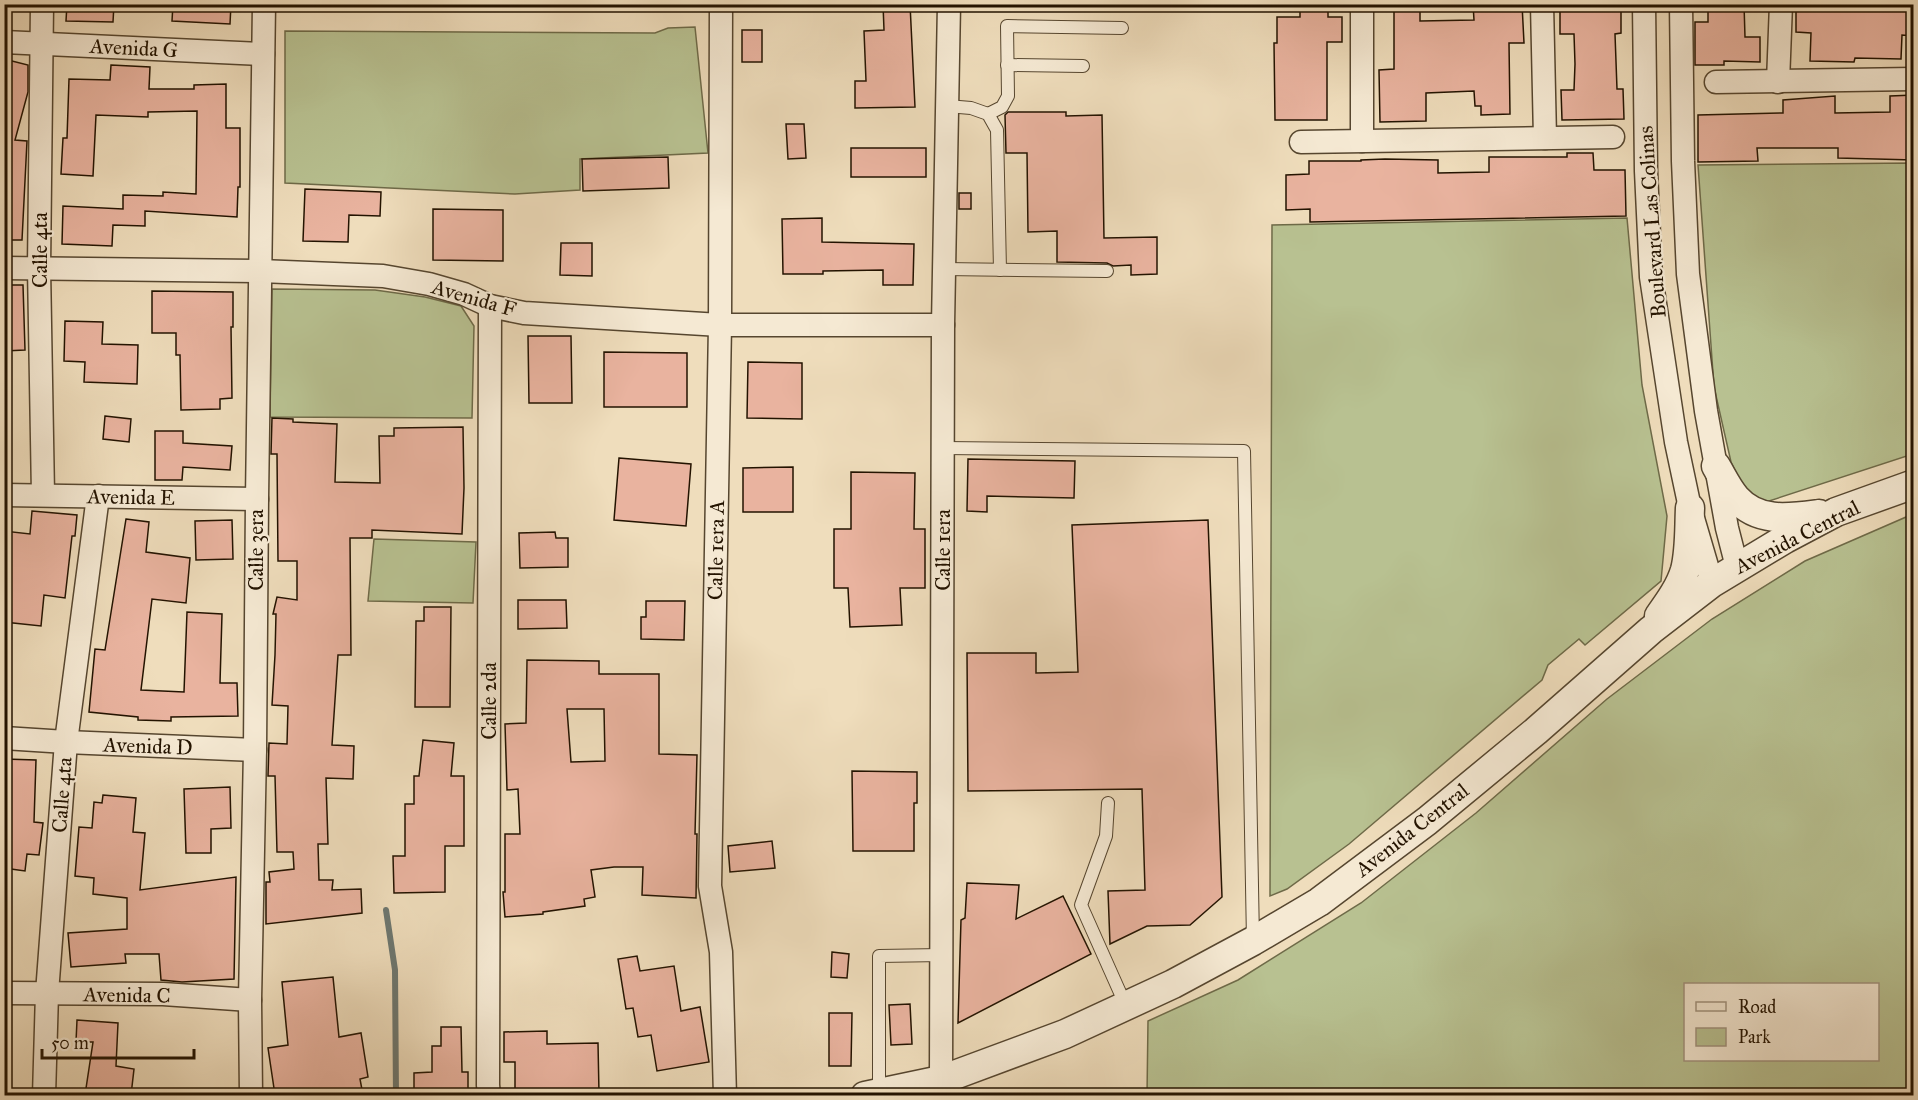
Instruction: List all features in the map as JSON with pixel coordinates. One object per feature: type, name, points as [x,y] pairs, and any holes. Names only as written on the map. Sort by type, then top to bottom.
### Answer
[{"type":"street","name":"Calle 4ta","points":[[42,4],[39,268],[43,495]]},
{"type":"street","name":"Calle 3era","points":[[251,1095],[250,1000],[264,4]]},
{"type":"street","name":"Calle 1era A","points":[[721,4],[720,325],[710,886],[721,952],[725,1095]]},
{"type":"street","name":"Calle 1era","points":[[940,1088],[943,325],[949,4]]},
{"type":"street","points":[[1362,4],[1362,141]]},
{"type":"street","points":[[1542,4],[1545,138]]},
{"type":"street","name":"Boulevard Las Colinas","points":[[1644,4],[1646,171],[1651,277],[1676,442],[1690,508],[1712,584]]},
{"type":"street","name":"Boulevard Las Colinas","points":[[1681,4],[1683,161],[1688,274],[1706,411],[1727,528],[1737,567]]},
{"type":"street","points":[[1778,81],[1781,4]]},
{"type":"street","name":"Avenida G","points":[[4,42],[263,54]]},
{"type":"street","points":[[1716,82],[1914,79]]},
{"type":"street","points":[[1300,142],[1613,136]]},
{"type":"street","name":"Avenida F","points":[[4,267],[260,271],[383,276],[429,284],[464,294],[490,306],[524,314],[720,325],[943,325]]},
{"type":"street","points":[[1651,277],[1688,274]]},
{"type":"street","name":"Calle 2da","points":[[489,1095],[490,306]]},
{"type":"street","points":[[1716,466],[1735,498],[1752,512],[1770,518],[1788,518],[1836,512]]},
{"type":"street","name":"Avenida Central","points":[[872,1094],[940,1088],[1173,984],[1253,941],[1319,902],[1427,821],[1536,731],[1651,630],[1712,584],[1785,539],[1836,512],[1914,484]]},
{"type":"street","name":"Avenida E","points":[[4,495],[256,499]]},
{"type":"street","name":"Calle 4ta","points":[[44,1095],[47,993],[66,742],[98,496]]},
{"type":"street","points":[[1651,630],[1675,593],[1684,571],[1689,548],[1690,508]]},
{"type":"street","name":"Avenida D","points":[[4,738],[255,750]]},
{"type":"street","name":"Avenida C","points":[[4,993],[162,994],[250,1000]]},
{"type":"lane","points":[[988,114],[1002,107],[1008,96],[1007,26],[1122,28]]},
{"type":"lane","points":[[1007,65],[1083,66]]},
{"type":"lane","points":[[947,106],[971,108],[988,114],[997,130],[1000,270]]},
{"type":"lane","points":[[944,269],[1107,271]]},
{"type":"lane","points":[[943,448],[1244,451],[1253,941]]},
{"type":"lane","points":[[1108,803],[1107,836],[1082,905],[1126,1006]]},
{"type":"lane","points":[[872,1094],[879,956],[942,955]]},
{"type":"green space","points":[[695,27],[708,153],[580,159],[580,190],[515,194],[285,183],[285,31],[655,33],[668,28]]},
{"type":"green space","points":[[1913,163],[1913,454],[1766,502],[1754,499],[1741,483],[1731,462],[1714,387],[1698,165]]},
{"type":"green space","points":[[1627,218],[1642,385],[1667,516],[1661,581],[1585,645],[1579,639],[1548,665],[1542,680],[1349,844],[1287,889],[1270,896],[1272,225]]},
{"type":"green space","points":[[272,289],[375,290],[425,297],[461,306],[474,326],[472,418],[270,417]]},
{"type":"green space","points":[[1913,514],[1913,1095],[1147,1095],[1148,1021],[1238,980],[1361,903],[1476,813],[1607,699],[1712,619],[1805,561]]},
{"type":"green space","points":[[374,539],[476,542],[473,603],[368,601]]},
{"type":"building","points":[[67,4],[114,4],[113,22],[66,21]]},
{"type":"building","points":[[173,4],[231,4],[230,24],[172,21]]},
{"type":"building","points":[[883,4],[910,4],[915,107],[855,108],[855,81],[866,81],[864,31],[884,30]]},
{"type":"building","points":[[1300,4],[1328,4],[1328,17],[1342,17],[1342,42],[1327,42],[1327,120],[1275,120],[1274,43],[1277,43],[1277,17],[1300,17]]},
{"type":"building","points":[[1394,4],[1420,4],[1420,21],[1474,20],[1473,4],[1522,4],[1524,43],[1509,43],[1510,114],[1481,115],[1481,106],[1475,106],[1474,91],[1426,93],[1426,121],[1380,122],[1379,70],[1394,69]]},
{"type":"building","points":[[1560,4],[1621,7],[1621,33],[1615,34],[1617,89],[1623,89],[1624,119],[1562,120],[1561,90],[1574,90],[1575,64],[1574,34],[1560,34]]},
{"type":"building","points":[[1708,4],[1744,4],[1745,37],[1760,37],[1760,62],[1724,61],[1724,65],[1695,65],[1695,22],[1708,22]]},
{"type":"building","points":[[1796,4],[1914,4],[1914,36],[1902,35],[1901,59],[1855,58],[1854,62],[1810,61],[1811,33],[1796,32]]},
{"type":"building","points":[[742,30],[762,30],[762,62],[742,62]]},
{"type":"building","points":[[4,59],[28,65],[28,92],[15,140],[27,141],[22,240],[4,240]]},
{"type":"building","points":[[111,65],[150,67],[149,89],[194,89],[194,85],[226,84],[226,128],[240,128],[240,187],[238,187],[237,217],[145,211],[145,226],[113,225],[112,246],[62,244],[63,206],[123,209],[123,195],[163,196],[163,192],[196,194],[197,111],[148,112],[148,117],[96,115],[93,176],[61,174],[63,138],[67,138],[69,79],[110,80]]},
{"type":"building","points":[[1914,95],[1914,160],[1838,158],[1838,148],[1757,148],[1758,161],[1698,162],[1698,115],[1783,113],[1783,100],[1835,96],[1835,113],[1890,112],[1890,96]]},
{"type":"building","points":[[1008,112],[1066,112],[1066,116],[1102,115],[1104,238],[1157,237],[1157,274],[1131,275],[1131,265],[1057,262],[1057,231],[1028,232],[1027,153],[1006,153],[1005,115]]},
{"type":"building","points":[[786,124],[804,124],[806,158],[788,159]]},
{"type":"building","points":[[851,148],[926,148],[926,177],[851,177]]},
{"type":"building","points":[[1567,153],[1593,153],[1594,170],[1625,170],[1626,216],[1310,222],[1310,209],[1286,210],[1286,175],[1309,174],[1309,161],[1438,160],[1438,173],[1489,172],[1489,157],[1567,157]]},
{"type":"building","points":[[668,157],[669,188],[583,191],[582,159]]},
{"type":"building","points":[[305,189],[381,192],[380,216],[349,215],[348,242],[303,241]]},
{"type":"building","points":[[959,193],[971,193],[971,209],[959,209]]},
{"type":"building","points":[[433,209],[503,210],[503,261],[433,260]]},
{"type":"building","points":[[822,218],[822,242],[914,244],[913,285],[883,285],[883,270],[783,274],[782,219]]},
{"type":"building","points":[[561,243],[592,243],[592,276],[560,275]]},
{"type":"building","points":[[4,285],[23,285],[25,350],[4,351]]},
{"type":"building","points":[[152,291],[233,292],[232,398],[220,399],[220,409],[181,410],[180,355],[176,355],[176,333],[152,333]]},
{"type":"building","points":[[65,321],[103,322],[102,344],[138,345],[137,384],[84,382],[85,362],[64,361]]},
{"type":"building","points":[[528,336],[571,336],[572,403],[529,403]]},
{"type":"building","points":[[604,352],[687,353],[687,407],[604,407]]},
{"type":"building","points":[[748,362],[802,363],[802,419],[747,418]]},
{"type":"building","points":[[105,416],[131,419],[129,442],[103,439]]},
{"type":"building","points":[[272,418],[293,419],[293,422],[337,424],[335,482],[380,483],[379,436],[394,436],[394,428],[463,427],[464,488],[462,534],[372,530],[372,538],[350,538],[351,655],[338,655],[332,745],[354,746],[353,779],[326,778],[328,844],[318,844],[319,880],[333,880],[332,890],[361,889],[362,913],[266,924],[266,882],[270,882],[269,872],[294,869],[293,852],[277,852],[275,776],[268,776],[269,743],[287,744],[288,706],[272,705],[276,614],[273,614],[277,597],[297,600],[297,561],[278,561],[277,454],[271,454]]},
{"type":"building","points":[[155,431],[183,431],[183,443],[232,446],[230,470],[183,467],[182,480],[155,480]]},
{"type":"building","points":[[619,458],[691,464],[686,526],[614,520]]},
{"type":"building","points":[[968,459],[1075,461],[1074,498],[987,496],[987,512],[967,511]]},
{"type":"building","points":[[793,467],[793,512],[743,512],[743,468]]},
{"type":"building","points":[[851,472],[915,473],[914,529],[925,529],[925,588],[900,588],[902,625],[850,627],[848,588],[834,588],[834,529],[851,529]]},
{"type":"building","points":[[32,511],[77,515],[75,536],[72,536],[65,598],[44,595],[41,626],[4,622],[4,531],[30,534]]},
{"type":"building","points":[[126,519],[149,522],[146,552],[190,558],[186,603],[152,599],[141,690],[184,692],[187,612],[222,614],[220,683],[237,683],[238,716],[171,717],[171,721],[138,720],[138,717],[89,712],[95,649],[105,650]]},
{"type":"building","points":[[232,520],[233,559],[196,560],[195,521]]},
{"type":"building","points":[[1208,520],[1222,897],[1190,925],[1147,926],[1110,944],[1108,891],[1145,890],[1142,789],[968,791],[967,653],[1036,653],[1036,673],[1078,672],[1072,525]]},
{"type":"building","points":[[555,532],[556,538],[568,538],[568,567],[520,568],[519,533]]},
{"type":"building","points":[[518,600],[566,600],[567,628],[518,629]]},
{"type":"building","points":[[646,601],[685,601],[684,640],[641,639],[641,617],[646,617]]},
{"type":"building","points":[[424,607],[451,607],[450,707],[415,707],[416,621],[424,621]]},
{"type":"building","points":[[527,660],[599,661],[599,674],[659,674],[659,754],[697,755],[696,898],[642,895],[643,867],[614,867],[591,870],[595,897],[584,899],[585,906],[543,912],[543,914],[505,917],[503,892],[505,892],[505,834],[520,834],[518,789],[507,790],[505,724],[526,723]],"holes":[[[567,709],[604,709],[605,761],[571,762]]]},
{"type":"building","points":[[423,740],[454,743],[451,776],[464,776],[464,846],[445,846],[445,892],[394,893],[393,856],[405,856],[405,804],[414,804],[414,776],[419,776]]},
{"type":"building","points":[[4,759],[36,760],[34,822],[43,823],[39,855],[27,854],[25,871],[4,868]]},
{"type":"building","points":[[852,771],[917,772],[917,803],[914,803],[914,851],[853,851]]},
{"type":"building","points":[[230,787],[231,828],[211,829],[211,853],[186,853],[184,789]]},
{"type":"building","points":[[103,795],[136,798],[133,832],[145,833],[140,890],[236,877],[234,979],[182,982],[161,980],[159,954],[125,954],[126,963],[71,967],[68,933],[127,929],[127,898],[93,894],[94,878],[75,876],[79,827],[92,828],[94,802],[102,803]]},
{"type":"building","points":[[772,841],[775,868],[730,872],[728,846]]},
{"type":"building","points":[[967,883],[1019,885],[1016,919],[1063,896],[1091,954],[958,1023],[961,920],[965,918]]},
{"type":"building","points":[[832,952],[849,954],[847,978],[831,977]]},
{"type":"building","points":[[637,956],[640,971],[674,966],[681,1011],[700,1007],[709,1062],[657,1071],[651,1035],[638,1037],[633,1008],[626,1009],[618,959]]},
{"type":"building","points":[[333,977],[339,1037],[361,1033],[368,1077],[360,1079],[363,1095],[275,1095],[268,1048],[288,1045],[282,982]]},
{"type":"building","points":[[910,1004],[912,1044],[891,1045],[889,1005]]},
{"type":"building","points":[[829,1013],[852,1013],[851,1066],[829,1066]]},
{"type":"building","points":[[77,1020],[118,1023],[116,1066],[134,1069],[131,1095],[85,1095],[93,1042],[76,1042]]},
{"type":"building","points":[[441,1027],[461,1027],[462,1072],[468,1072],[468,1095],[414,1095],[414,1073],[432,1072],[432,1046],[441,1046]]},
{"type":"building","points":[[547,1031],[547,1044],[598,1043],[599,1093],[515,1095],[515,1062],[504,1062],[504,1032]]},
{"type":"waterway","points":[[386,910],[395,970],[396,1096]]}]
